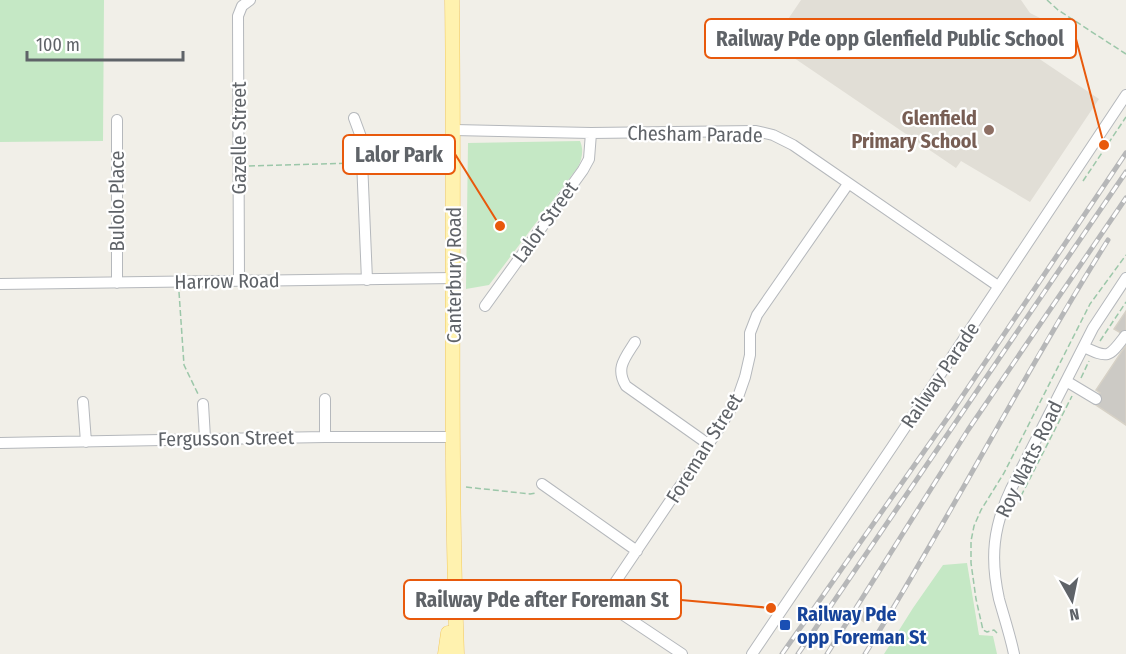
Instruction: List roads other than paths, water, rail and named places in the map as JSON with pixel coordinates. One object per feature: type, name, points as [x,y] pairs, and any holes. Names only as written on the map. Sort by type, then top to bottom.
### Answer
[{"type":"main road","name":"Canterbury Road","points":[[452,0],[453,437],[457,654]]},
{"type":"main road","name":"Canterbury Road","points":[[447,654],[454,551]]},
{"type":"street","name":"Gazelle Street","points":[[239,281],[238,16],[242,6],[250,0]]},
{"type":"street","name":"Railway Parade","points":[[752,654],[1126,95]]},
{"type":"street","points":[[354,118],[361,136],[367,280]]},
{"type":"street","name":"Bulolo Place","points":[[117,120],[117,282]]},
{"type":"street","name":"Chesham Parade","points":[[454,130],[591,133],[756,131],[773,135],[793,145],[998,286]]},
{"type":"street","name":"Lalor Street","points":[[485,306],[583,170],[589,159],[591,133]]},
{"type":"street","name":"Foreman Street","points":[[682,654],[613,608],[610,590],[738,397],[746,377],[750,355],[750,333],[757,315],[848,184]]},
{"type":"street","name":"Harrow Road","points":[[0,284],[454,278]]},
{"type":"street","name":"Roy Watts Road","points":[[1014,654],[995,578],[993,560],[994,541],[1003,506],[1089,349],[1101,315],[1126,278]]},
{"type":"street","points":[[1089,349],[1102,355],[1109,354],[1116,349],[1125,336]]},
{"type":"street","points":[[635,342],[621,367],[621,379],[626,386],[708,444]]},
{"type":"street","points":[[1071,384],[1096,399]]},
{"type":"street","points":[[325,399],[325,437]]},
{"type":"street","points":[[83,402],[86,442]]},
{"type":"street","points":[[203,404],[205,438]]},
{"type":"street","name":"Fergusson Street","points":[[0,443],[205,438],[453,437]]},
{"type":"street","points":[[542,484],[637,551]]},
{"type":"railway","points":[[782,654],[951,413],[1126,153]]},
{"type":"railway","points":[[798,654],[1126,172]]},
{"type":"railway","points":[[827,654],[968,430],[1126,198]]},
{"type":"railway","points":[[865,654],[1108,240]]},
{"type":"place","name":"Glenfield Primary School","points":[[989,130]]},
{"type":"place","name":"Railway Pde opp Glenfield Public School","points":[[1104,145]]},
{"type":"place","name":"Lalor Park","points":[[500,226]]},
{"type":"place","name":"Railway Pde after Foreman St","points":[[771,608]]},
{"type":"place","name":"Railway Pde opp Foreman St","points":[[785,625]]}]
